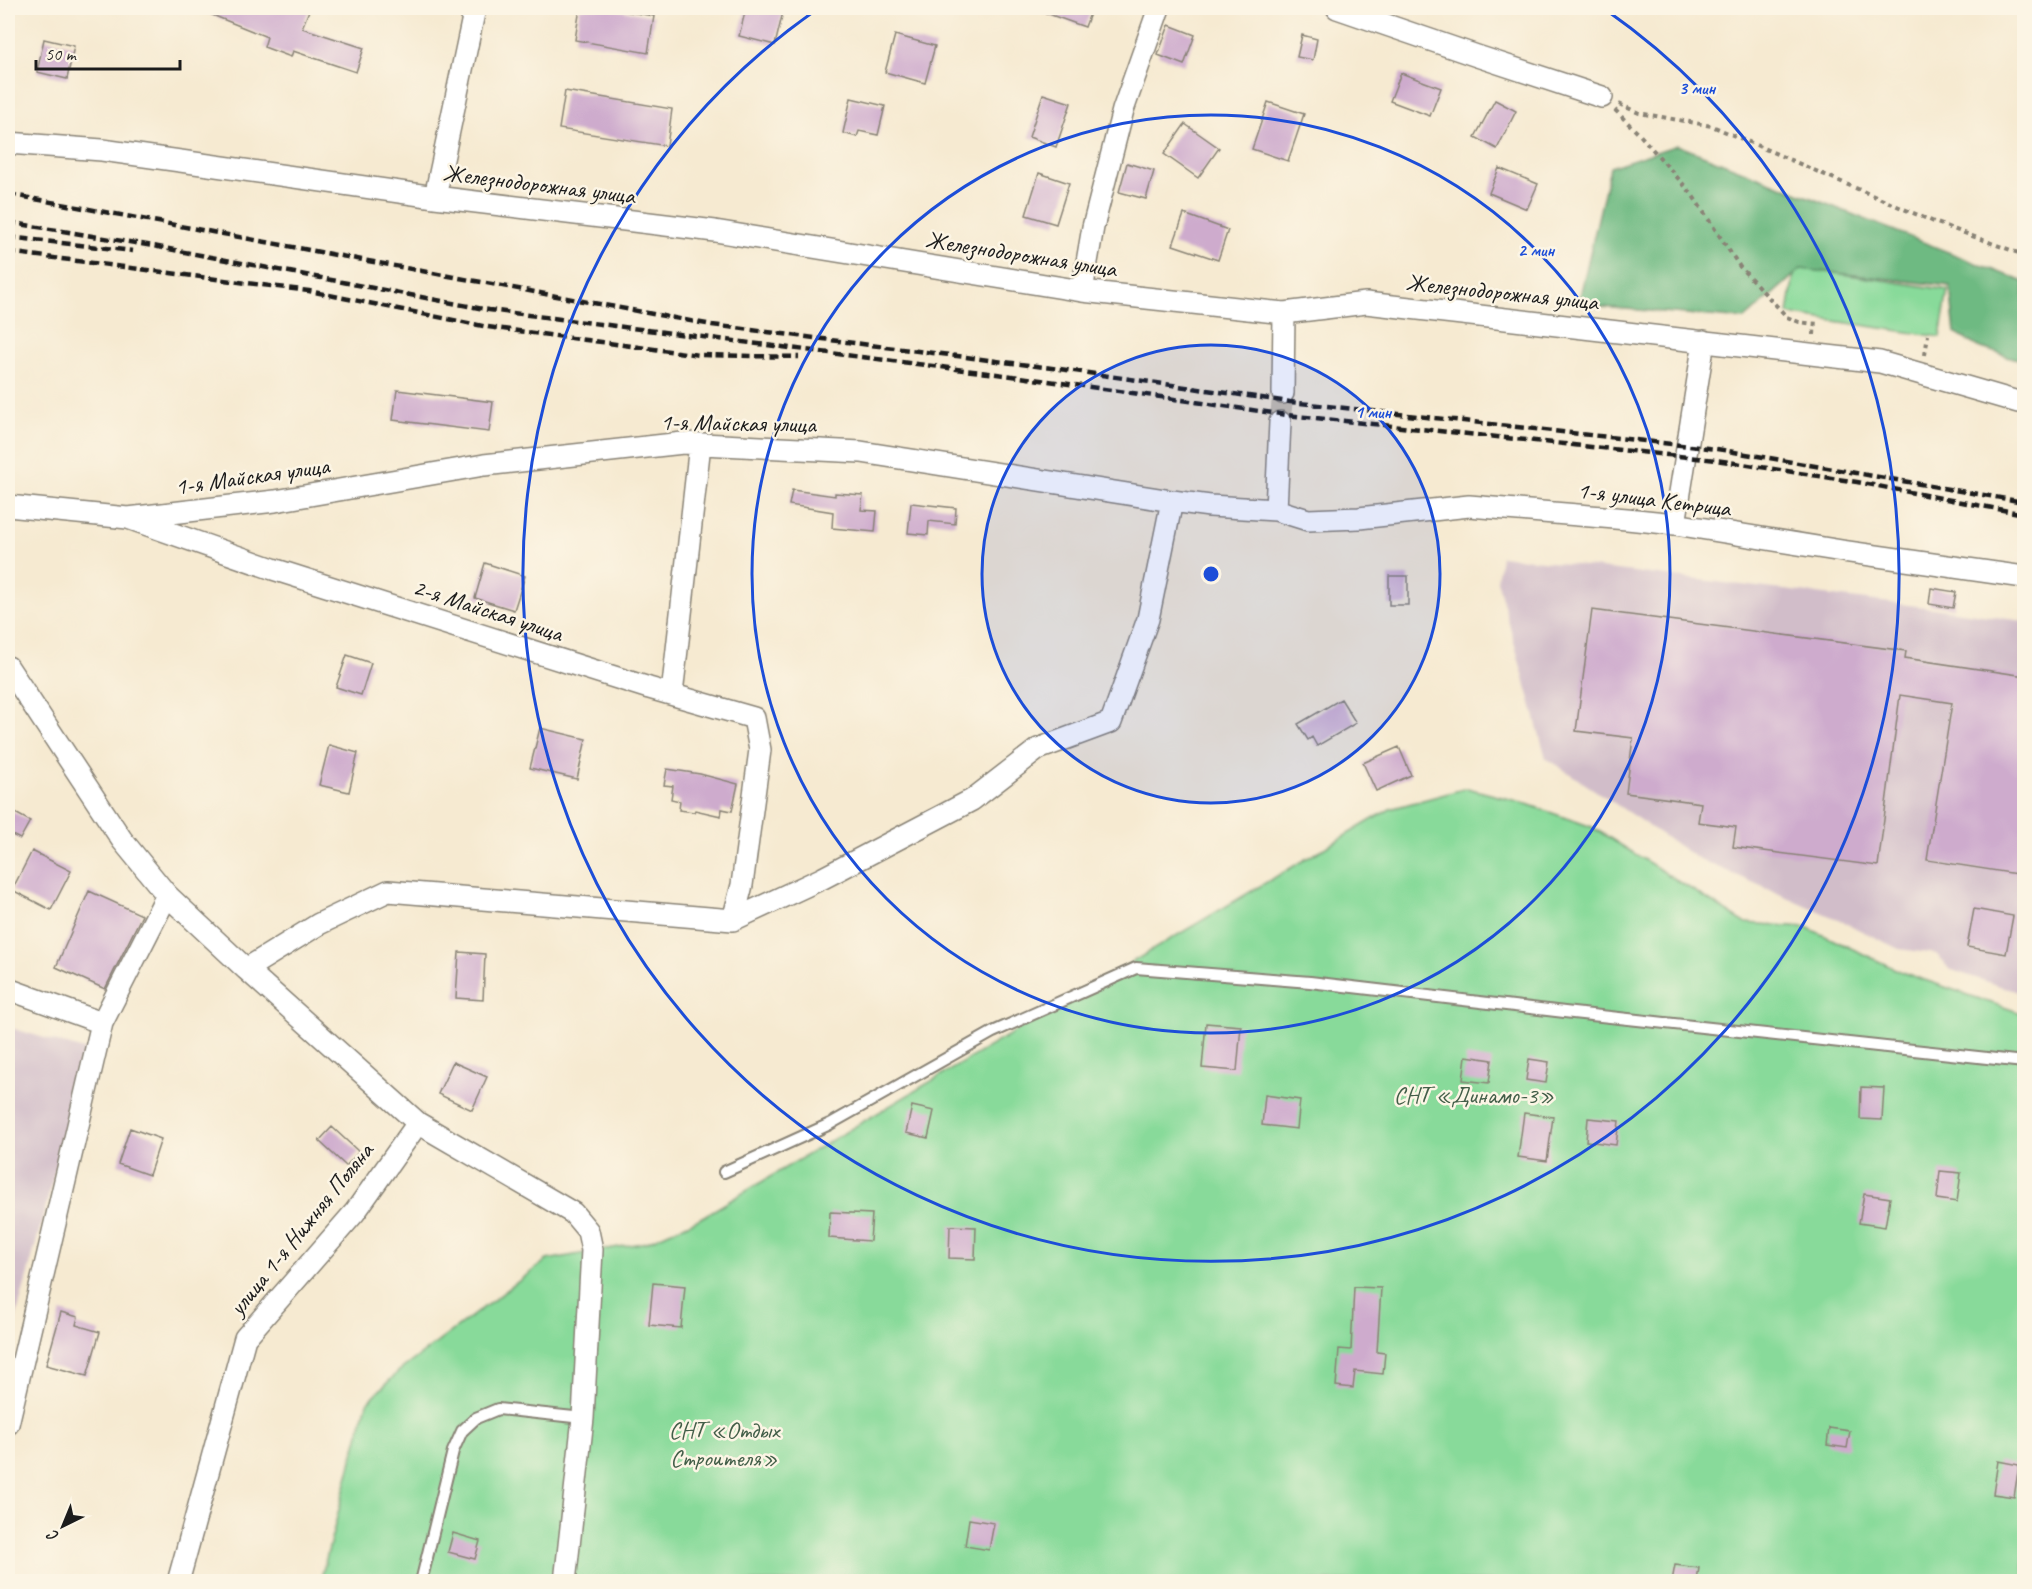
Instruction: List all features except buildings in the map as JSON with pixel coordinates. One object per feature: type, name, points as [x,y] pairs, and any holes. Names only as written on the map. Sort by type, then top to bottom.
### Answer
[{"type":"street","points":[[435,198],[475,8]]},
{"type":"street","points":[[1082,291],[1093,227],[1123,110],[1159,8]]},
{"type":"street","points":[[1338,8],[1602,97]]},
{"type":"street","name":"Железнодорожная улица","points":[[8,142],[102,150],[435,198],[715,231],[1082,291],[1284,313],[1366,303],[1880,362],[2025,403]]},
{"type":"street","points":[[1282,393],[1284,313]]},
{"type":"street","points":[[1675,524],[1704,340]]},
{"type":"street","points":[[1276,510],[1281,422]]},
{"type":"street","name":"1-я Майская улица","points":[[128,518],[275,501],[484,465],[683,443],[861,452],[1172,501],[1276,510]]},
{"type":"street","points":[[672,694],[700,444]]},
{"type":"street","points":[[246,969],[319,924],[388,891],[733,920],[823,878],[972,800],[1038,749],[1111,722],[1148,619],[1172,501]]},
{"type":"street","name":"2-я Майская улица","points":[[8,506],[128,518],[273,569],[754,718],[760,750],[742,885],[733,920]]},
{"type":"street","name":"1-я улица Кетрица","points":[[1276,510],[1308,520],[1359,518],[1469,506],[1675,524],[1831,550],[2025,577]]},
{"type":"street","points":[[8,667],[122,840],[167,895],[418,1123],[573,1213],[588,1231],[592,1250],[583,1418],[565,1581]]},
{"type":"street","points":[[8,1424],[102,1023],[167,895]]},
{"type":"street","points":[[8,989],[102,1023]]},
{"type":"street","name":"улица 1-я Нижняя Поляна","points":[[177,1581],[245,1338],[355,1212],[418,1123]]},
{"type":"lane","points":[[724,1172],[830,1124],[993,1032],[1136,968],[1310,982],[2025,1062]]},
{"type":"lane","points":[[421,1581],[453,1451],[462,1431],[476,1418],[498,1409],[583,1418]]},
{"type":"path","points":[[1602,97],[1639,113],[1712,126],[1934,222],[2025,255]]},
{"type":"path","points":[[1602,97],[1639,134],[1691,193],[1740,267],[1787,317],[1799,322],[1815,324]]},
{"type":"path","points":[[1812,345],[1815,318]]},
{"type":"path","points":[[1925,356],[1928,334]]},
{"type":"shaded area","points":[[1501,556],[2024,621],[2024,994],[1949,969],[1937,954],[1899,949],[1697,858],[1546,758],[1497,580]]},
{"type":"shaded area","points":[[8,1027],[87,1051],[8,1348]]},
{"type":"green space","points":[[1677,145],[2024,282],[2024,361],[1978,347],[1955,333],[1950,286],[1801,269],[1745,319],[1578,305],[1610,167]]},
{"type":"green space","points":[[1795,267],[1948,290],[1940,337],[1788,314]]},
{"type":"green space","name":"СНТ «Динамо-3»","points":[[1467,788],[1521,802],[1592,827],[1745,923],[1806,927],[1904,973],[2024,1014],[2024,1581],[320,1582],[367,1403],[399,1371],[547,1260],[647,1242],[699,1219],[1390,809]]},
{"type":"tunnel","points":[[1280,422],[1283,393]]},
{"type":"railway","points":[[8,194],[712,325],[1060,369],[1290,402],[1717,449],[2024,502]]},
{"type":"railway","points":[[8,222],[153,246],[489,310],[1020,377],[1287,415],[1716,460],[1857,482],[2024,514]]},
{"type":"railway","points":[[8,237],[133,251]]},
{"type":"railway","points":[[8,252],[309,291],[488,327],[699,355],[799,357]]},
{"type":"park label","name":"СНТ «Отдых Строителя»","points":[[724,1444]]}]
